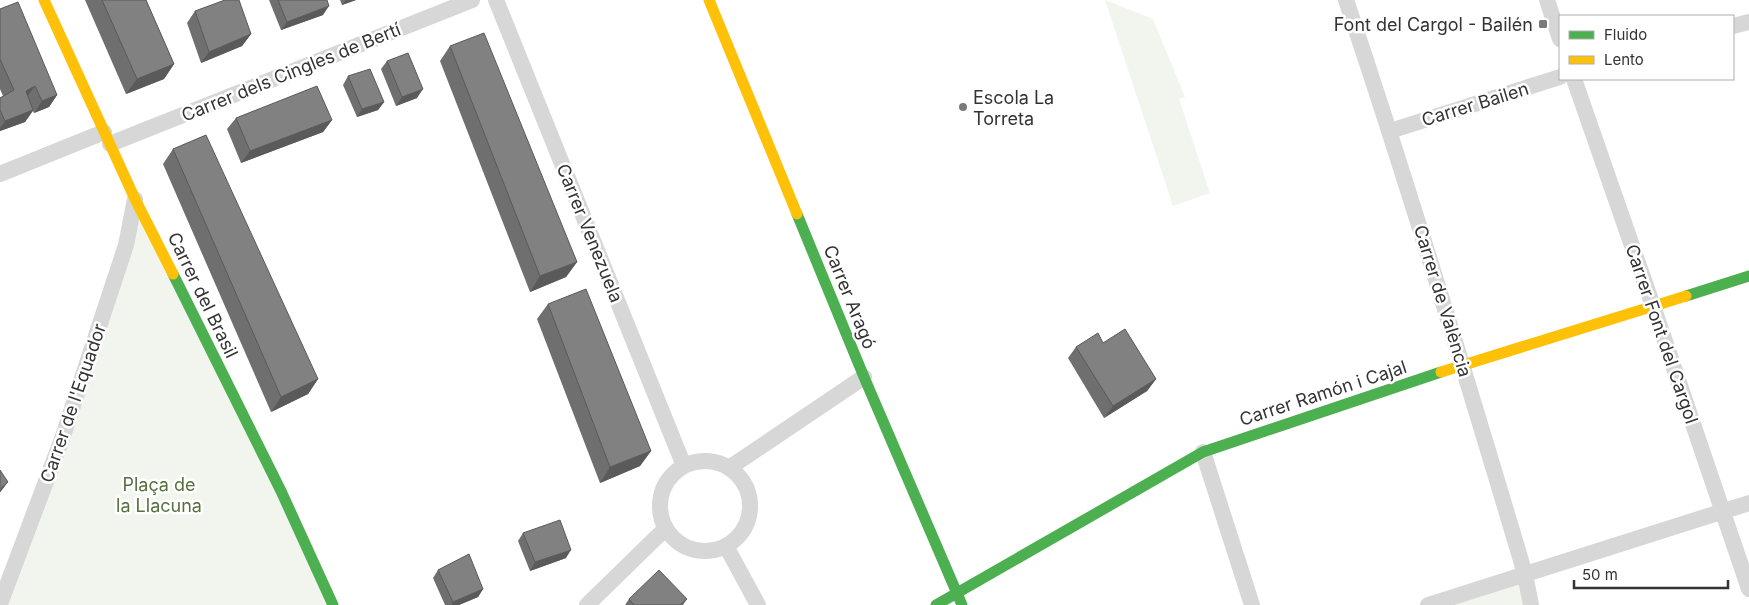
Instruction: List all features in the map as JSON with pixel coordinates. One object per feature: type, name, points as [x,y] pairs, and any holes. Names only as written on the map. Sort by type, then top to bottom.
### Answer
[{"type":"street","name":"Carrer del Brasil","points":[[44,0],[135,199],[281,491],[333,605]]},
{"type":"street","name":"Carrer dels Cingles de Bertí","points":[[0,174],[107,138],[472,0]]},
{"type":"street","name":"Carrer Venezuela","points":[[496,0],[684,466]]},
{"type":"street","name":"Carrer Aragó","points":[[708,0],[864,377],[962,605]]},
{"type":"street","name":"Carrer de València","points":[[1346,0],[1390,130],[1463,365],[1525,574],[1531,605]]},
{"type":"street","points":[[1547,0],[1559,36]]},
{"type":"street","points":[[1734,26],[1749,22]]},
{"type":"street","name":"Carrer Bailen","points":[[1390,130],[1559,77]]},
{"type":"street","name":"Carrer Font del Cargol","points":[[1574,80],[1749,589]]},
{"type":"street","name":"Carrer de l'Equador","points":[[0,604],[63,436],[126,245],[135,199]]},
{"type":"street","name":"Carrer Ramón i Cajal","points":[[936,605],[1203,452],[1463,365],[1749,276]]},
{"type":"street","points":[[729,468],[864,377]]},
{"type":"street","points":[[1203,452],[1252,605]]},
{"type":"street","points":[[700,462],[716,463],[729,468],[739,476],[746,487],[750,502],[748,518],[742,532],[726,546],[711,551],[696,551],[680,544],[666,529],[660,510],[661,496],[668,481],[684,466],[700,462]]},
{"type":"street","points":[[1428,605],[1749,503]]},
{"type":"street","points":[[587,605],[666,529]]},
{"type":"street","points":[[726,546],[758,605]]},
{"type":"green space","points":[[1105,0],[1153,19],[1185,97],[1179,99],[1210,193],[1173,206]]},
{"type":"green space","name":"Plaça de la Llacuna","points":[[135,199],[333,605],[0,605]]},
{"type":"green space","points":[[1525,574],[1531,605],[1428,605]]},
{"type":"building","points":[[102,0],[146,0],[174,64],[137,79]]},
{"type":"building","points":[[225,0],[239,0],[251,34],[209,52],[195,11]]},
{"type":"building","points":[[278,0],[327,0],[329,6],[287,22]]},
{"type":"building","points":[[18,2],[57,95],[42,101],[35,86],[26,91],[33,110],[5,121],[0,110],[0,98],[14,90],[0,59],[0,9]]},
{"type":"building","points":[[484,33],[577,262],[540,276],[450,46]]},
{"type":"building","points":[[408,53],[423,89],[402,97],[387,61]]},
{"type":"building","points":[[370,69],[384,102],[362,109],[348,76]]},
{"type":"building","points":[[317,86],[332,120],[250,151],[236,118]]},
{"type":"building","points":[[206,135],[318,379],[281,397],[173,149]]},
{"type":"building","points":[[586,289],[651,451],[610,467],[548,304]]},
{"type":"building","points":[[1125,329],[1156,379],[1113,406],[1076,347],[1098,333],[1103,343]]},
{"type":"building","points":[[0,470],[8,482],[2,487],[0,492]]},
{"type":"building","points":[[560,520],[571,550],[535,562],[523,533]]},
{"type":"building","points":[[469,554],[483,589],[453,602],[438,570]]},
{"type":"building","points":[[659,570],[687,599],[680,605],[634,605],[629,599]]},
{"type":"traffic: fast","points":[[797,214],[864,377],[962,605]]},
{"type":"traffic: fast","points":[[173,274],[281,491],[333,605]]},
{"type":"traffic: fast","points":[[1686,296],[1749,276]]},
{"type":"traffic: fast","points":[[936,605],[1203,452],[1441,372]]},
{"type":"traffic: slow","points":[[44,0],[135,199],[173,274]]},
{"type":"traffic: slow","points":[[709,0],[797,214]]},
{"type":"traffic: slow","points":[[1441,372],[1686,296]]},
{"type":"place","name":"Font del Cargol - Bailén","points":[[1543,24]]},
{"type":"place","name":"Escola La Torreta","points":[[963,107]]}]
